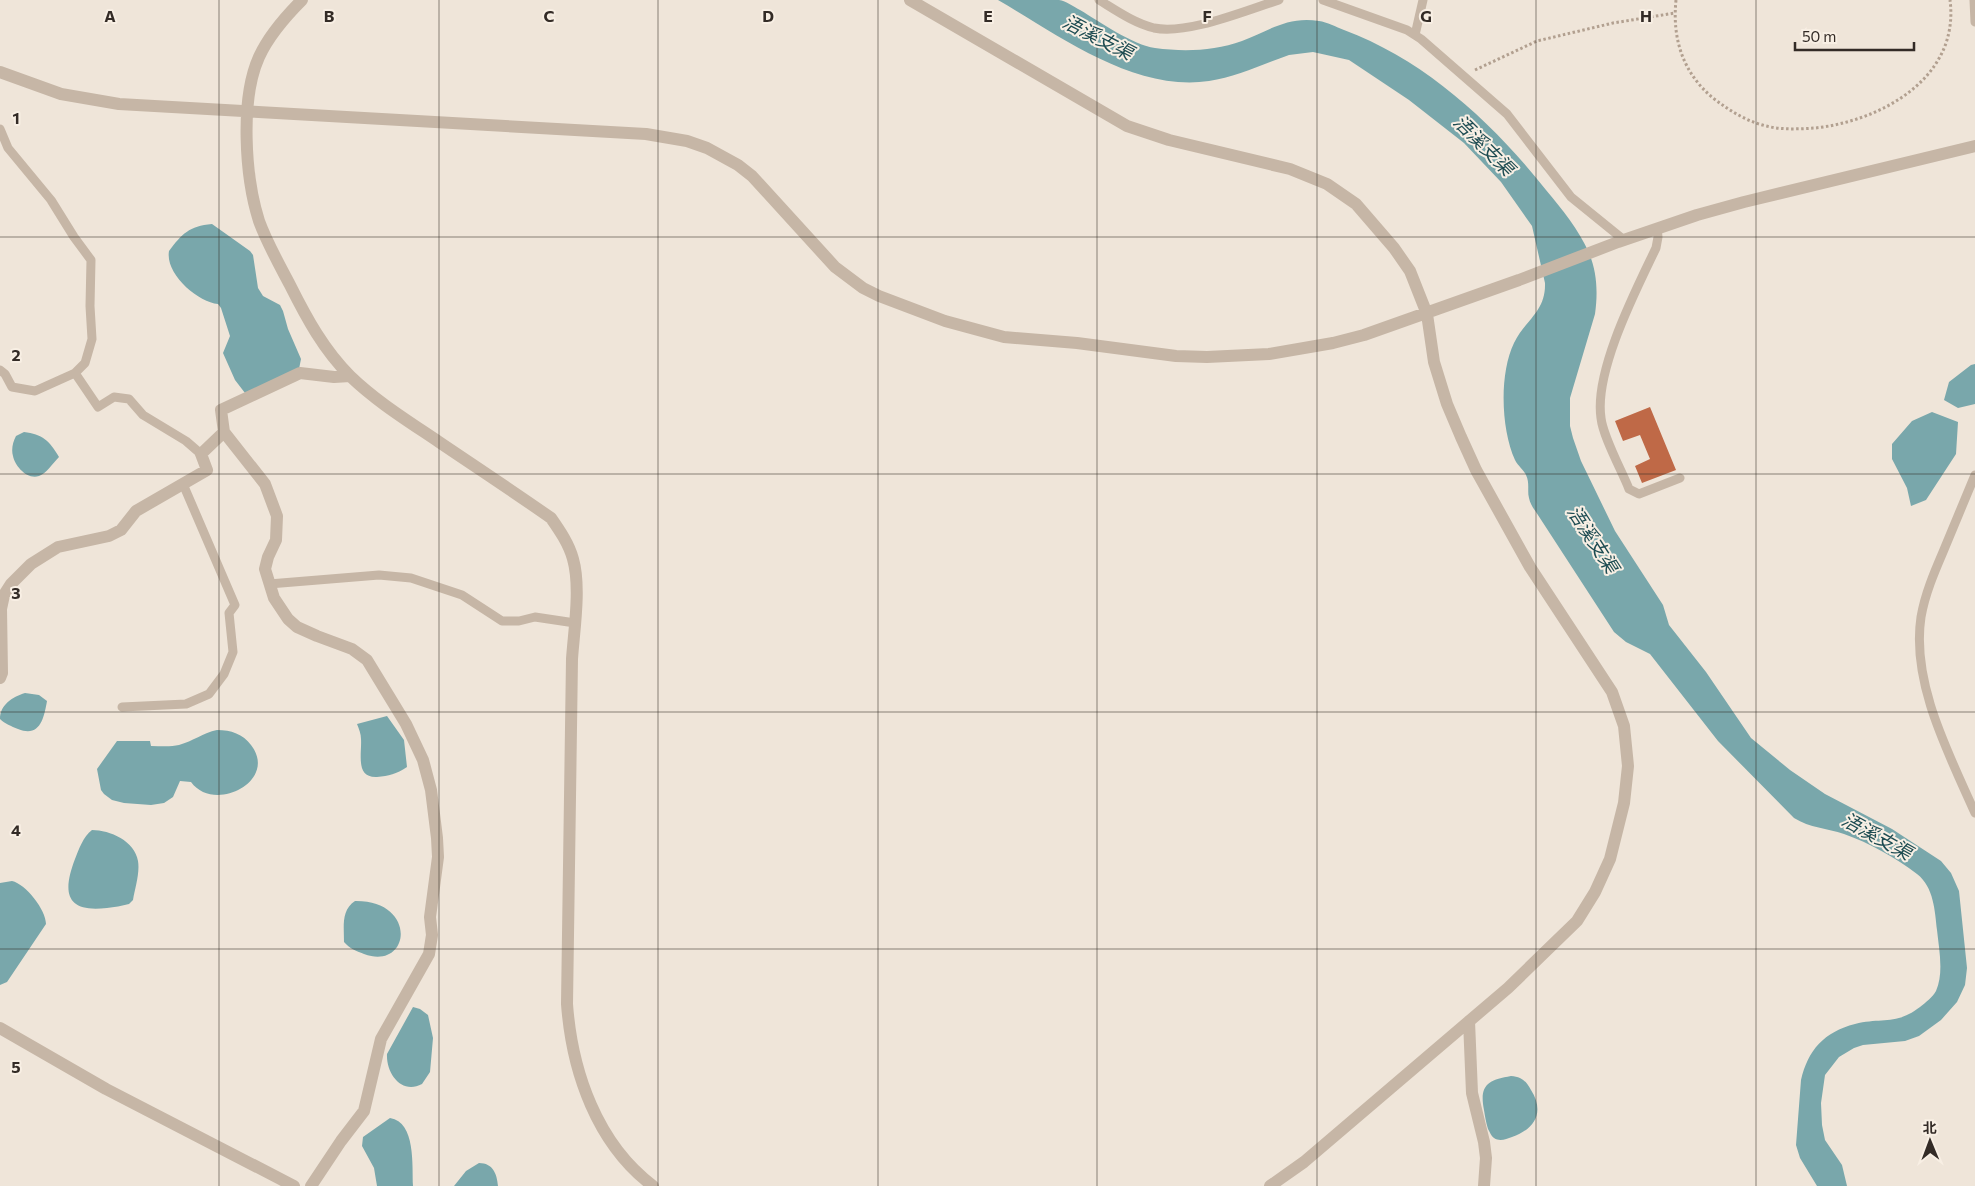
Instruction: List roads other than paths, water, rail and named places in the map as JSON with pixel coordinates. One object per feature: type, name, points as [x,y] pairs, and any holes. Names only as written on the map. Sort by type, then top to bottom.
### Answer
[{"type":"street","points":[[302,0],[285,17],[267,42],[258,58],[249,93],[247,159],[250,183],[259,220],[311,326],[323,344],[350,376],[390,409],[551,518],[560,531],[573,558],[576,572],[572,659],[568,1023],[581,1080],[606,1134],[627,1162],[653,1186]]},
{"type":"street","points":[[910,0],[1127,126],[1168,140],[1290,169],[1327,184],[1356,204],[1366,214],[1410,271],[1427,314],[1434,362],[1447,404],[1461,437],[1530,567],[1612,692],[1624,726],[1628,766],[1624,803],[1613,850],[1595,892],[1577,921],[1508,988],[1304,1162],[1270,1186]]},
{"type":"street","points":[[0,72],[38,87],[90,100],[120,104],[646,134],[687,141],[723,156],[752,176],[835,268],[863,288],[879,296],[945,321],[1004,337],[1077,343],[1176,356],[1236,357],[1270,354],[1333,343],[1372,333],[1657,228],[1744,202],[1975,146]]},
{"type":"street","points":[[311,1186],[364,1110],[381,1039],[429,954],[432,935],[430,917],[438,857],[437,838],[430,790],[423,760],[406,724],[366,660],[352,649],[297,627],[288,619],[274,598],[265,569],[276,540],[277,516],[265,484],[224,432],[221,410],[300,373],[334,377],[350,376]]},
{"type":"street","points":[[0,678],[2,673],[1,609],[4,595],[11,584],[31,564],[58,546],[109,536],[121,530],[136,511],[207,470],[201,454],[224,432]]},
{"type":"street","points":[[1469,1021],[1472,1093],[1486,1158],[1484,1186]]},
{"type":"street","points":[[0,1028],[106,1089],[294,1186]]},
{"type":"lane","points":[[1099,0],[1124,16],[1156,28],[1194,26],[1278,0]]},
{"type":"lane","points":[[1324,0],[1407,30],[1415,35],[1507,114],[1571,198],[1621,241]]},
{"type":"lane","points":[[1415,35],[1423,0]]},
{"type":"lane","points":[[1974,0],[1975,22]]},
{"type":"lane","points":[[0,129],[8,148],[51,200],[91,260],[90,306],[92,339],[85,363],[74,373],[35,391],[12,386],[5,374],[0,370]]},
{"type":"lane","points":[[1657,228],[1656,248],[1628,309],[1608,362],[1602,385],[1600,417],[1629,490],[1639,494],[1680,478]]},
{"type":"lane","points":[[74,373],[98,407],[114,397],[129,399],[142,415],[186,442],[201,454]]},
{"type":"lane","points":[[1975,475],[1930,584],[1921,617],[1920,638],[1924,676],[1934,718],[1941,738],[1975,812]]},
{"type":"lane","points":[[122,706],[186,704],[209,694],[224,674],[233,652],[228,613],[234,605],[183,484]]},
{"type":"lane","points":[[269,584],[380,575],[411,578],[462,595],[502,621],[519,621],[535,617],[575,623]]},
{"type":"water","name":"浯溪支渠","points":[[998,0],[1059,0],[1137,42],[1146,46],[1166,49],[1199,50],[1221,47],[1242,41],[1288,22],[1308,20],[1328,23],[1374,43],[1402,58],[1430,76],[1455,96],[1503,141],[1570,220],[1589,253],[1594,268],[1597,290],[1595,314],[1570,398],[1570,426],[1581,461],[1615,531],[1663,605],[1669,625],[1706,672],[1751,738],[1790,770],[1825,794],[1892,829],[1941,861],[1951,873],[1959,891],[1967,968],[1965,985],[1957,1002],[1941,1020],[1919,1036],[1905,1041],[1863,1045],[1854,1048],[1839,1057],[1825,1075],[1821,1103],[1822,1125],[1825,1140],[1842,1165],[1847,1186],[1817,1186],[1800,1158],[1796,1145],[1801,1080],[1804,1069],[1813,1051],[1826,1037],[1834,1032],[1855,1024],[1903,1017],[1929,1000],[1936,991],[1940,977],[1940,961],[1933,900],[1923,879],[1882,851],[1838,832],[1806,824],[1794,818],[1718,741],[1650,654],[1626,642],[1614,632],[1533,507],[1528,495],[1527,478],[1515,460],[1510,447],[1505,418],[1504,385],[1509,356],[1514,343],[1539,309],[1545,283],[1532,226],[1501,182],[1464,143],[1409,100],[1349,60],[1313,52],[1289,55],[1239,73],[1209,81],[1181,82],[1153,78],[1126,70],[1099,58]]},
{"type":"water","points":[[212,224],[253,255],[258,288],[263,296],[280,305],[301,359],[299,369],[245,393],[235,380],[223,353],[230,336],[221,308],[218,304],[201,298],[184,285],[172,269],[169,260],[169,251],[182,236],[197,227]]},
{"type":"water","points":[[1975,364],[1975,404],[1958,408],[1944,400],[1949,382]]},
{"type":"water","points":[[1932,412],[1958,422],[1956,454],[1926,500],[1911,506],[1907,488],[1892,459],[1892,444],[1912,421]]},
{"type":"water","points":[[24,432],[36,434],[45,439],[59,457],[42,475],[35,477],[26,474],[14,460],[12,451],[14,441],[16,436]]},
{"type":"water","points":[[25,693],[39,695],[47,701],[40,725],[31,731],[18,729],[0,719],[4,706]]},
{"type":"water","points":[[387,716],[404,740],[407,767],[389,775],[370,776],[365,774],[361,764],[361,737],[357,724]]},
{"type":"water","points":[[217,730],[240,735],[251,745],[257,758],[257,770],[250,781],[240,789],[227,794],[214,795],[201,791],[191,782],[180,781],[173,797],[164,803],[151,805],[112,800],[101,790],[97,769],[117,741],[150,741],[151,746],[173,746]]},
{"type":"water","points":[[92,830],[106,832],[121,838],[127,842],[136,854],[138,875],[133,900],[129,904],[93,909],[75,904],[71,898],[69,882],[71,871],[82,843]]},
{"type":"water","points":[[12,881],[23,887],[34,898],[43,912],[46,924],[7,982],[0,985],[0,883]]},
{"type":"water","points":[[355,901],[375,904],[390,911],[398,922],[401,934],[398,944],[391,953],[380,957],[364,954],[344,942],[345,914]]},
{"type":"water","points":[[413,1007],[420,1009],[428,1015],[433,1038],[430,1072],[422,1084],[408,1087],[402,1085],[392,1075],[387,1061],[387,1054]]},
{"type":"water","points":[[1511,1076],[1521,1078],[1527,1084],[1535,1098],[1537,1112],[1535,1119],[1527,1129],[1520,1134],[1499,1140],[1493,1137],[1488,1129],[1483,1102],[1484,1089],[1496,1079]]},
{"type":"water","points":[[390,1118],[398,1121],[408,1136],[411,1146],[413,1186],[377,1186],[374,1168],[362,1146],[363,1137]]},
{"type":"water","points":[[479,1163],[484,1163],[491,1167],[497,1177],[498,1186],[454,1186],[466,1171]]}]
